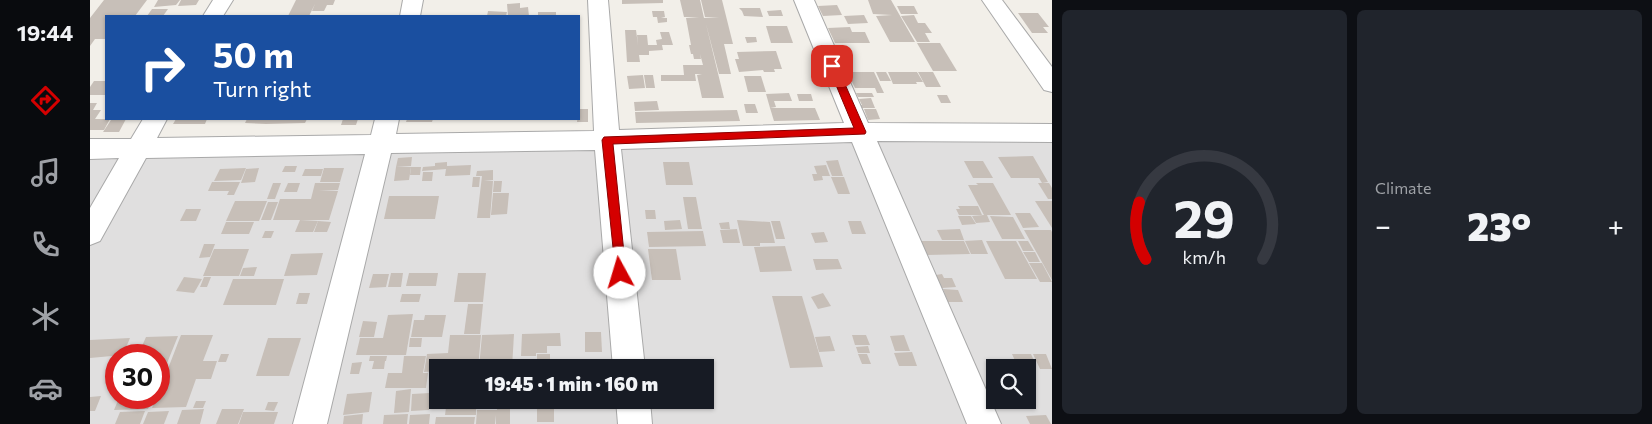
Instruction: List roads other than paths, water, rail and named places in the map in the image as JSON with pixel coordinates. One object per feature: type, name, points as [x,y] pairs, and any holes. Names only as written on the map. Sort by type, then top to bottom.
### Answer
[{"type":"street","points":[[214,15],[223,0]]},
{"type":"street","points":[[410,15],[413,0]]},
{"type":"street","points":[[598,0],[607,140],[628,359]]},
{"type":"street","points":[[804,0],[984,424]]},
{"type":"street","points":[[992,0],[1052,84]]},
{"type":"street","points":[[90,233],[154,120]]},
{"type":"street","points":[[310,424],[385,131]]},
{"type":"street","points":[[90,149],[138,148],[385,131],[607,140],[861,132],[1052,133]]},
{"type":"street","points":[[634,409],[635,424]]}]
